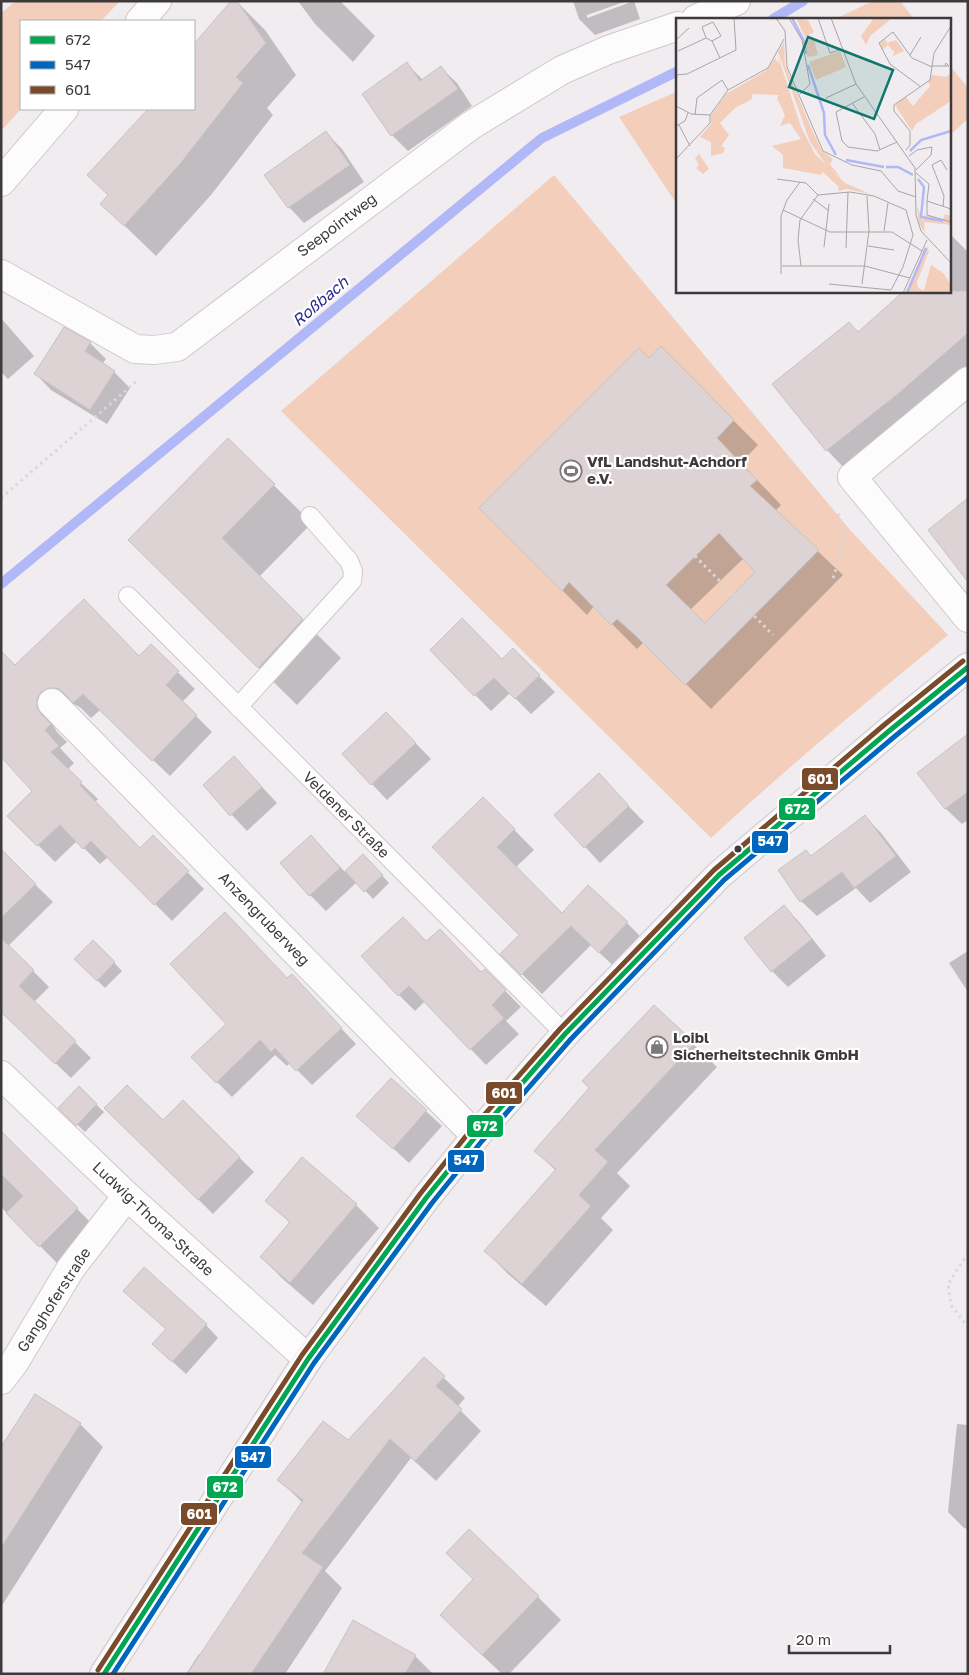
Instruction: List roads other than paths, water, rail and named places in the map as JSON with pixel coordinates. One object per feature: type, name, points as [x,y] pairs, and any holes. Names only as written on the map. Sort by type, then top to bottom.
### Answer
[{"type":"main road","points":[[104,1674],[308,1360],[426,1198],[476,1136],[564,1034],[719,875],[902,720],[968,667]]},
{"type":"street","points":[[141,20],[157,1]]},
{"type":"street","points":[[698,18],[736,1]]},
{"type":"street","name":"Seepointweg","points":[[1,274],[135,349],[154,350],[177,347],[470,126],[562,70],[608,50],[676,27]]},
{"type":"street","points":[[1,182],[63,110]]},
{"type":"street","points":[[968,381],[852,477],[968,618]]},
{"type":"street","name":"Anzengruberweg","points":[[52,703],[476,1136]]},
{"type":"street","name":"Ludwig-Thoma-Straße","points":[[1,1075],[127,1196],[308,1360]]},
{"type":"street","name":"Ganghoferstraße","points":[[1,1380],[14,1363],[71,1268],[127,1196]]},
{"type":"lane","points":[[238,707],[352,581],[353,571],[350,560],[310,516]]},
{"type":"lane","name":"Veldener Straße","points":[[128,596],[564,1034]]},
{"type":"waterway","name":"Roßbach","points":[[775,18],[803,1]]},
{"type":"waterway","name":"Roßbach","points":[[1,584],[542,138],[676,72]]},
{"type":"place","name":"VfL Landshut-Achdorf e.V.","points":[[571,471]]},
{"type":"place","name":"Loibl Sicherheitstechnik GmbH","points":[[657,1047]]}]
